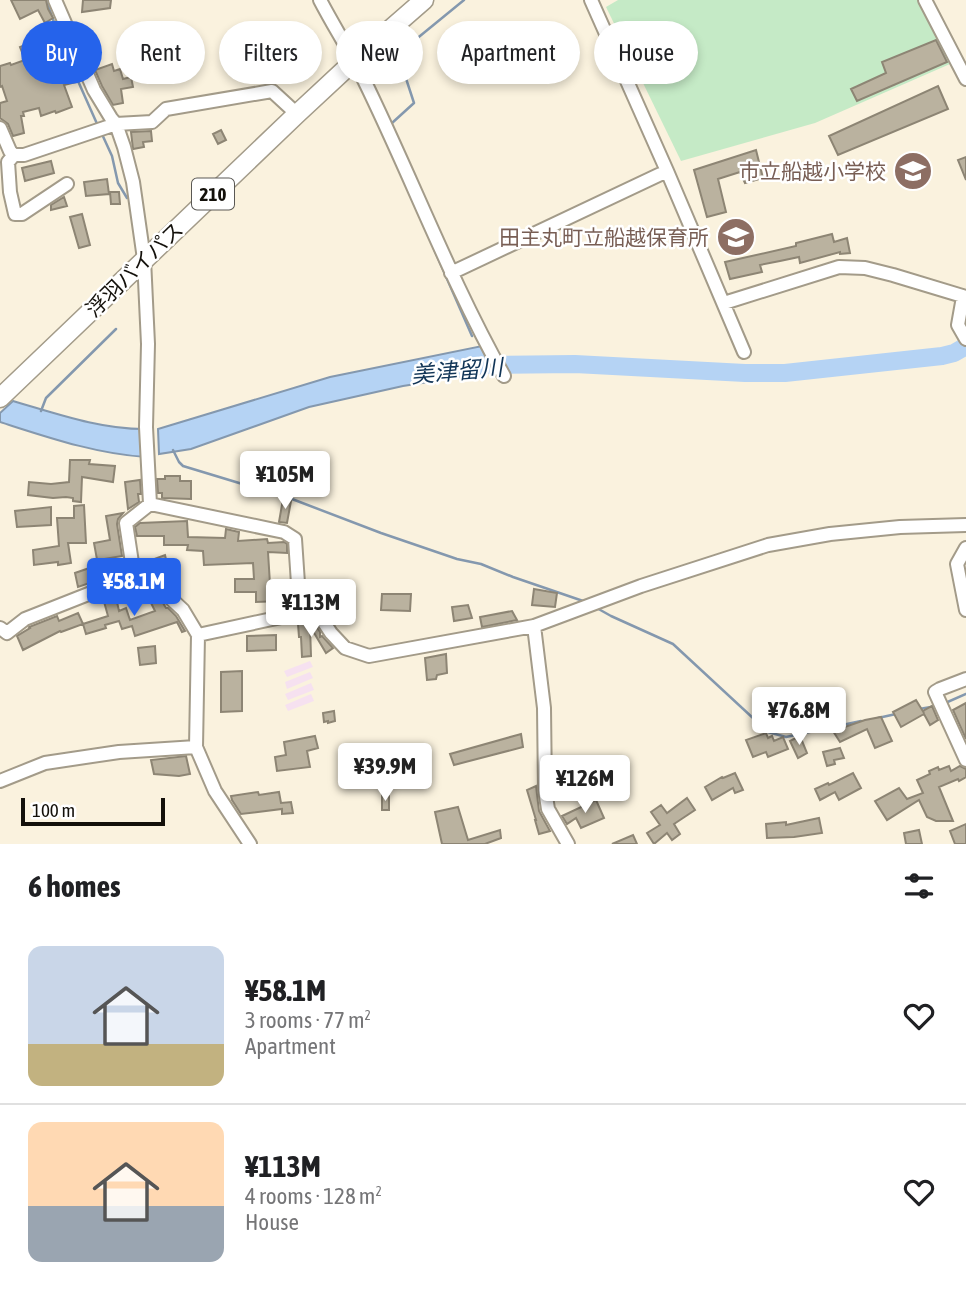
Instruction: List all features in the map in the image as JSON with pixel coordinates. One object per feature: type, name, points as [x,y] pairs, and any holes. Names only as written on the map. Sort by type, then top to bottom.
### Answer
[{"type":"highway","name":"浮羽バイパス","points":[[400,21],[424,0]]},
{"type":"highway","name":"浮羽バイパス","points":[[3,395],[336,78]]},
{"type":"street","points":[[55,0],[94,90],[116,124],[133,182],[144,259],[148,344],[146,427],[150,504]]},
{"type":"street","points":[[320,0],[336,29]]},
{"type":"street","points":[[591,0],[744,352]]},
{"type":"street","points":[[925,0],[966,79]]},
{"type":"street","points":[[366,84],[451,272],[504,376]]},
{"type":"street","points":[[0,128],[10,151],[14,155],[24,155],[116,124],[152,122],[166,109],[272,91],[297,114]]},
{"type":"street","points":[[14,155],[8,162],[15,214],[22,214],[66,184]]},
{"type":"street","points":[[451,272],[667,171]]},
{"type":"street","points":[[723,303],[839,267],[865,268],[964,297],[958,324],[966,339]]},
{"type":"street","points":[[134,576],[126,523],[150,504]]},
{"type":"street","points":[[150,504],[284,533],[295,539],[300,613]]},
{"type":"street","points":[[198,635],[300,613],[318,615],[345,648],[369,656],[534,626],[641,586],[768,545],[830,534],[900,527],[966,525]]},
{"type":"street","points":[[966,548],[957,564],[966,610]]},
{"type":"street","points":[[0,628],[7,633],[25,619],[134,576]]},
{"type":"street","points":[[134,576],[168,596],[183,610],[198,635],[196,747],[215,791],[250,844]]},
{"type":"street","points":[[534,626],[544,708],[545,790],[548,809],[568,844]]},
{"type":"street","points":[[966,679],[935,692],[966,760]]},
{"type":"street","points":[[0,781],[45,763],[119,752],[196,747]]},
{"type":"shaded area","points":[[310,661],[313,667],[287,677],[284,671]]},
{"type":"shaded area","points":[[310,672],[313,678],[287,689],[285,682]]},
{"type":"shaded area","points":[[311,683],[314,690],[288,700],[285,694]]},
{"type":"shaded area","points":[[311,694],[314,701],[288,711],[285,705]]},
{"type":"green space","points":[[618,0],[918,0],[950,64],[815,123],[681,161],[644,84],[698,84],[698,21],[613,21],[606,7]]},
{"type":"water","points":[[482,346],[498,371],[403,386],[309,407],[191,449],[159,454],[158,429],[330,377]]},
{"type":"water","points":[[13,401],[94,423],[144,429],[146,457],[90,449],[0,422],[0,413]]},
{"type":"building","points":[[11,0],[46,0],[53,18],[44,21],[38,10],[20,19]]},
{"type":"building","points":[[83,0],[111,0],[110,8],[82,12]]},
{"type":"building","points":[[936,40],[947,62],[857,101],[851,89],[886,73],[882,62]]},
{"type":"building","points":[[21,61],[21,84],[68,84],[64,85],[72,107],[41,116],[39,108],[23,112],[24,116],[21,116],[24,133],[13,136],[8,124],[0,118],[0,103],[7,101],[2,86],[0,87],[0,66]]},
{"type":"building","points":[[112,64],[116,70],[116,84],[132,84],[133,87],[121,89],[123,103],[113,105],[101,84],[102,68]]},
{"type":"building","points":[[938,86],[948,109],[838,155],[829,136]]},
{"type":"building","points":[[221,130],[226,140],[218,144],[213,134]]},
{"type":"building","points":[[151,131],[152,141],[143,142],[144,147],[133,149],[131,132]]},
{"type":"building","points":[[756,150],[763,178],[745,183],[740,172],[718,179],[726,212],[707,217],[694,170]]},
{"type":"building","points":[[966,157],[966,180],[958,160]]},
{"type":"building","points":[[51,161],[54,173],[25,181],[22,168]]},
{"type":"building","points":[[107,179],[109,194],[86,196],[84,182]]},
{"type":"building","points":[[110,192],[119,192],[120,204],[111,204]]},
{"type":"building","points":[[64,197],[67,206],[51,210],[51,205]]},
{"type":"building","points":[[82,214],[90,245],[79,248],[70,217]]},
{"type":"building","points":[[832,234],[834,242],[847,238],[850,253],[840,252],[800,263],[799,257],[760,265],[762,272],[730,279],[725,262],[796,246],[796,243]]},
{"type":"building","points":[[70,460],[90,460],[89,464],[115,466],[113,482],[82,477],[81,502],[66,497],[28,495],[29,482],[69,482]]},
{"type":"building","points":[[165,476],[180,476],[180,481],[191,481],[191,499],[162,498],[162,493],[158,493],[157,479],[165,479]]},
{"type":"building","points":[[140,480],[139,502],[128,509],[125,482]]},
{"type":"building","points":[[283,499],[291,501],[287,523],[279,522]]},
{"type":"building","points":[[84,505],[86,543],[68,543],[71,563],[34,565],[33,550],[59,546],[57,518],[74,518],[74,506]]},
{"type":"building","points":[[51,507],[51,525],[17,527],[15,511]]},
{"type":"building","points":[[123,513],[117,524],[122,556],[104,559],[110,576],[78,587],[75,573],[98,565],[94,543],[110,540],[106,516]]},
{"type":"building","points":[[187,521],[188,537],[225,538],[226,529],[239,532],[238,541],[267,539],[268,543],[287,544],[287,553],[268,552],[270,584],[289,583],[291,606],[282,608],[281,601],[256,602],[256,592],[235,592],[235,579],[254,579],[253,563],[204,565],[203,551],[187,550],[188,545],[164,545],[164,536],[137,536],[135,527],[140,523]]},
{"type":"building","points":[[165,555],[168,568],[147,573],[142,571],[141,564]]},
{"type":"building","points":[[534,589],[557,593],[555,607],[532,605]]},
{"type":"building","points":[[115,593],[119,611],[126,608],[130,620],[155,611],[150,601],[155,598],[176,616],[185,631],[182,632],[177,622],[135,636],[132,626],[122,629],[119,621],[86,634],[83,624],[108,616],[103,598]]},
{"type":"building","points":[[382,594],[411,594],[410,611],[381,610]]},
{"type":"building","points":[[468,605],[472,618],[454,621],[452,607]]},
{"type":"building","points":[[512,611],[517,620],[482,627],[480,617]]},
{"type":"building","points":[[78,613],[83,624],[60,631],[23,650],[17,636],[29,627],[57,616],[59,621]]},
{"type":"building","points":[[314,623],[320,637],[333,648],[326,653],[310,626],[311,656],[302,657],[298,624]]},
{"type":"building","points":[[276,635],[276,650],[247,651],[247,636]]},
{"type":"building","points":[[155,646],[156,663],[140,665],[138,648]]},
{"type":"building","points":[[446,654],[447,673],[427,680],[425,658]]},
{"type":"building","points":[[242,671],[242,711],[221,712],[221,672]]},
{"type":"building","points":[[916,700],[924,713],[923,711],[932,706],[938,720],[930,725],[924,714],[901,727],[893,712]]},
{"type":"building","points":[[966,703],[966,739],[953,710]]},
{"type":"building","points":[[334,711],[335,721],[324,722],[323,713]]},
{"type":"building","points":[[881,717],[892,741],[875,748],[867,729],[840,742],[833,731],[865,720]]},
{"type":"building","points":[[766,733],[768,738],[772,736],[774,741],[783,737],[788,749],[768,757],[766,752],[753,757],[746,740]]},
{"type":"building","points":[[521,734],[523,747],[454,765],[450,754]]},
{"type":"building","points":[[315,736],[318,748],[307,751],[310,767],[277,771],[275,757],[286,755],[284,742]]},
{"type":"building","points":[[800,736],[807,753],[798,758],[790,741]]},
{"type":"building","points":[[840,748],[844,758],[834,760],[835,764],[827,766],[823,752]]},
{"type":"building","points":[[186,756],[190,774],[154,774],[151,760]]},
{"type":"building","points":[[949,766],[951,771],[960,766],[966,769],[966,777],[939,787],[953,821],[936,821],[927,817],[919,800],[887,820],[875,801],[899,788],[907,799],[923,793],[917,780],[938,767],[939,770]]},
{"type":"building","points":[[735,773],[743,790],[735,793],[733,788],[712,800],[705,787]]},
{"type":"building","points":[[853,773],[861,788],[839,800],[835,792],[820,800],[815,789]]},
{"type":"building","points":[[536,786],[539,811],[550,831],[539,834],[527,790]]},
{"type":"building","points":[[258,792],[259,795],[279,792],[281,803],[291,802],[293,813],[282,814],[282,809],[241,814],[231,796]]},
{"type":"building","points":[[382,795],[389,796],[389,810],[382,810]]},
{"type":"building","points":[[687,798],[695,810],[674,824],[680,834],[672,840],[667,833],[654,844],[647,833],[660,825],[651,812],[661,805],[667,813]]},
{"type":"building","points":[[596,800],[604,818],[581,828],[576,818],[567,824],[562,816]]},
{"type":"building","points":[[458,807],[468,840],[500,830],[501,838],[485,844],[442,844],[435,812]]},
{"type":"building","points":[[819,818],[822,833],[767,838],[766,824],[786,822],[786,825]]},
{"type":"building","points":[[966,824],[966,844],[955,844],[950,831]]},
{"type":"building","points":[[919,830],[922,844],[906,844],[904,833]]},
{"type":"building","points":[[633,835],[637,844],[612,844]]},
{"type":"waterway","points":[[46,0],[54,21]]},
{"type":"waterway","points":[[392,123],[414,103],[398,54],[464,0]]},
{"type":"waterway","points":[[79,84],[98,126]]},
{"type":"waterway","points":[[101,132],[112,156],[118,183],[127,198]]},
{"type":"waterway","points":[[434,249],[472,336]]},
{"type":"waterway","points":[[41,411],[46,398],[116,329]]},
{"type":"waterway","name":"美津留川","points":[[482,365],[575,364],[785,373],[942,356],[966,346]]},
{"type":"waterway","points":[[173,450],[183,466],[292,499],[381,533],[457,559],[481,564],[586,602]]},
{"type":"waterway","points":[[595,607],[673,644],[768,732],[786,737],[861,721]]},
{"type":"waterway","points":[[943,704],[966,694]]},
{"type":"waterway","points":[[919,709],[937,706]]},
{"type":"waterway","points":[[878,718],[896,714]]},
{"type":"place","name":"市立船越小学校","points":[[913,171]]},
{"type":"place","name":"田主丸町立船越保育所","points":[[736,237]]}]
